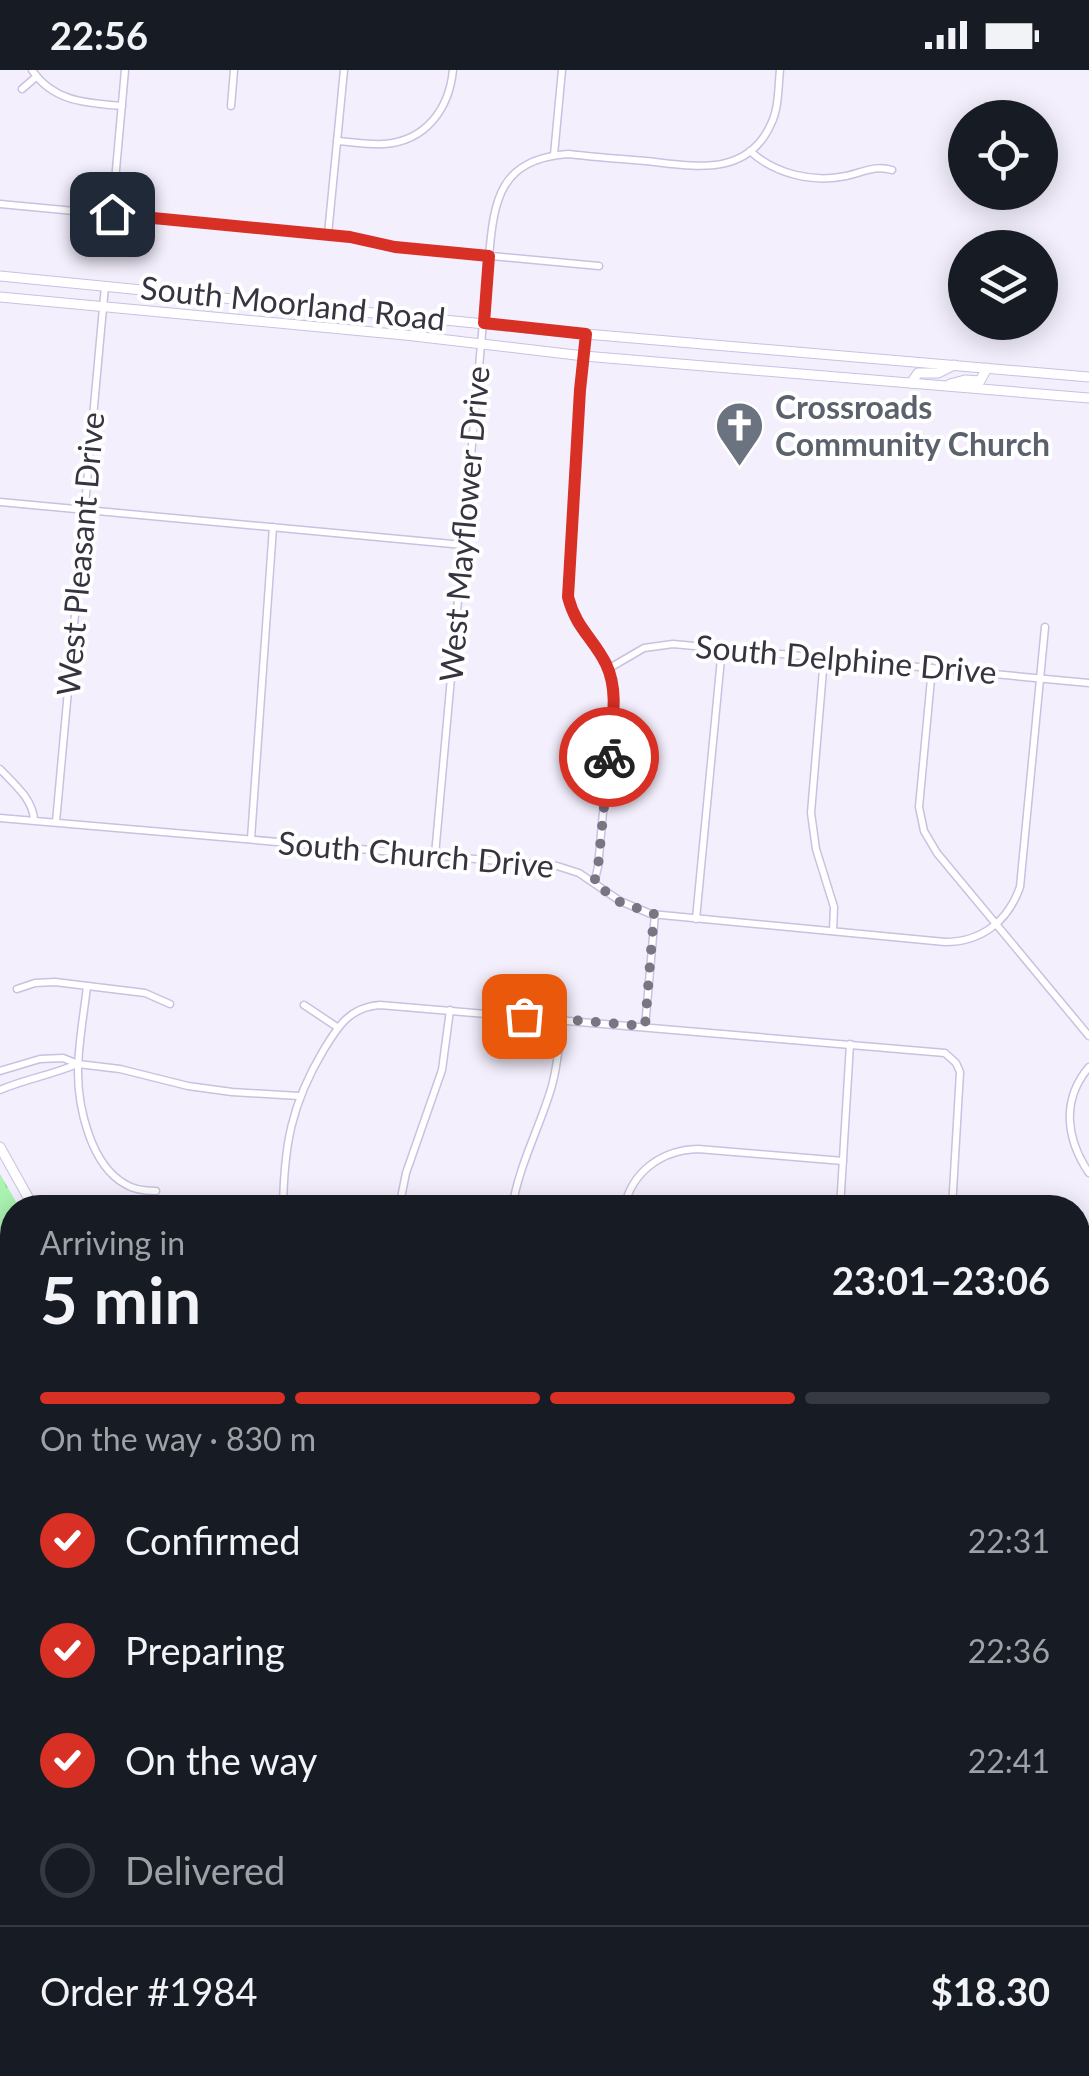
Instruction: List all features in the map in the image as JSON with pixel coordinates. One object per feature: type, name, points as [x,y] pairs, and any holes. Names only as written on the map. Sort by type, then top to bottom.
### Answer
[{"type":"main road","name":"South Moorland Road","points":[[0,276],[586,334],[1089,376]]},
{"type":"main road","name":"South Moorland Road","points":[[0,297],[584,356],[1089,398]]},
{"type":"main road","points":[[911,383],[918,373],[938,373],[954,365]]},
{"type":"main road","points":[[942,386],[980,380],[987,368]]},
{"type":"main road","points":[[0,1147],[27,1195]]},
{"type":"street","points":[[112,214],[126,70]]},
{"type":"street","points":[[231,106],[234,70]]},
{"type":"street","points":[[328,234],[344,70]]},
{"type":"street","points":[[337,141],[387,144],[416,134],[434,120],[446,101],[452,70]]},
{"type":"street","points":[[562,70],[554,155],[704,167],[726,164],[750,152],[768,130],[774,118],[780,70]]},
{"type":"street","points":[[22,88],[34,73],[51,90],[69,99],[122,106]]},
{"type":"street","points":[[750,152],[779,170],[808,177],[838,177],[875,167],[892,170]]},
{"type":"street","name":"West Mayflower Drive","points":[[434,855],[493,214],[501,191],[512,176],[540,158],[554,155]]},
{"type":"street","points":[[0,204],[328,234],[395,247],[599,266]]},
{"type":"street","name":"West Pleasant Drive","points":[[56,822],[106,285]]},
{"type":"street","points":[[586,334],[568,597],[578,623],[608,669],[614,702],[594,883]]},
{"type":"street","points":[[0,502],[463,544]]},
{"type":"street","points":[[252,839],[273,527]]},
{"type":"street","points":[[996,924],[1012,906],[1020,887],[1045,627]]},
{"type":"street","name":"South Delphine Drive","points":[[608,669],[635,652],[659,644],[1089,682]]},
{"type":"street","points":[[696,919],[722,648]]},
{"type":"street","points":[[824,658],[811,813],[816,849],[834,906],[833,931]]},
{"type":"street","points":[[932,668],[920,807],[924,830],[936,853],[1089,1036]]},
{"type":"street","points":[[0,768],[28,801],[34,820]]},
{"type":"street","name":"South Church Drive","points":[[0,818],[558,866],[579,873],[620,902],[654,914],[696,919],[950,942],[974,938],[996,924]]},
{"type":"street","points":[[645,1026],[654,914]]},
{"type":"street","points":[[17,989],[45,982],[87,986],[146,993],[170,1004]]},
{"type":"street","points":[[87,986],[78,1064],[82,1114],[99,1156],[122,1183],[156,1191]]},
{"type":"street","points":[[304,1005],[337,1028]]},
{"type":"street","points":[[284,1195],[292,1120],[307,1078],[337,1028],[355,1011],[369,1006],[939,1051],[953,1060],[960,1072],[953,1195]]},
{"type":"street","points":[[403,1195],[411,1157],[442,1070],[450,1010]]},
{"type":"street","points":[[515,1195],[524,1158],[552,1088],[562,1020]]},
{"type":"street","points":[[841,1195],[850,1044]]},
{"type":"street","points":[[0,1070],[40,1059],[63,1058],[216,1090],[299,1096]]},
{"type":"street","points":[[0,1090],[78,1064]]},
{"type":"street","points":[[1089,1067],[1073,1092],[1070,1112],[1072,1142],[1089,1174]]},
{"type":"street","points":[[628,1195],[642,1171],[679,1150],[843,1161]]},
{"type":"green space","points":[[0,1174],[12,1195],[0,1195]]},
{"type":"way so far","points":[[524,1016],[645,1026],[654,914],[620,902],[594,883],[609,757]]},
{"type":"place","name":"Crossroads Community Church","points":[[740,468]]},
{"type":"route","points":[[112,214],[350,237],[395,247],[489,256],[484,323],[586,334],[568,597],[572,612],[606,663],[612,681],[609,757]]}]
